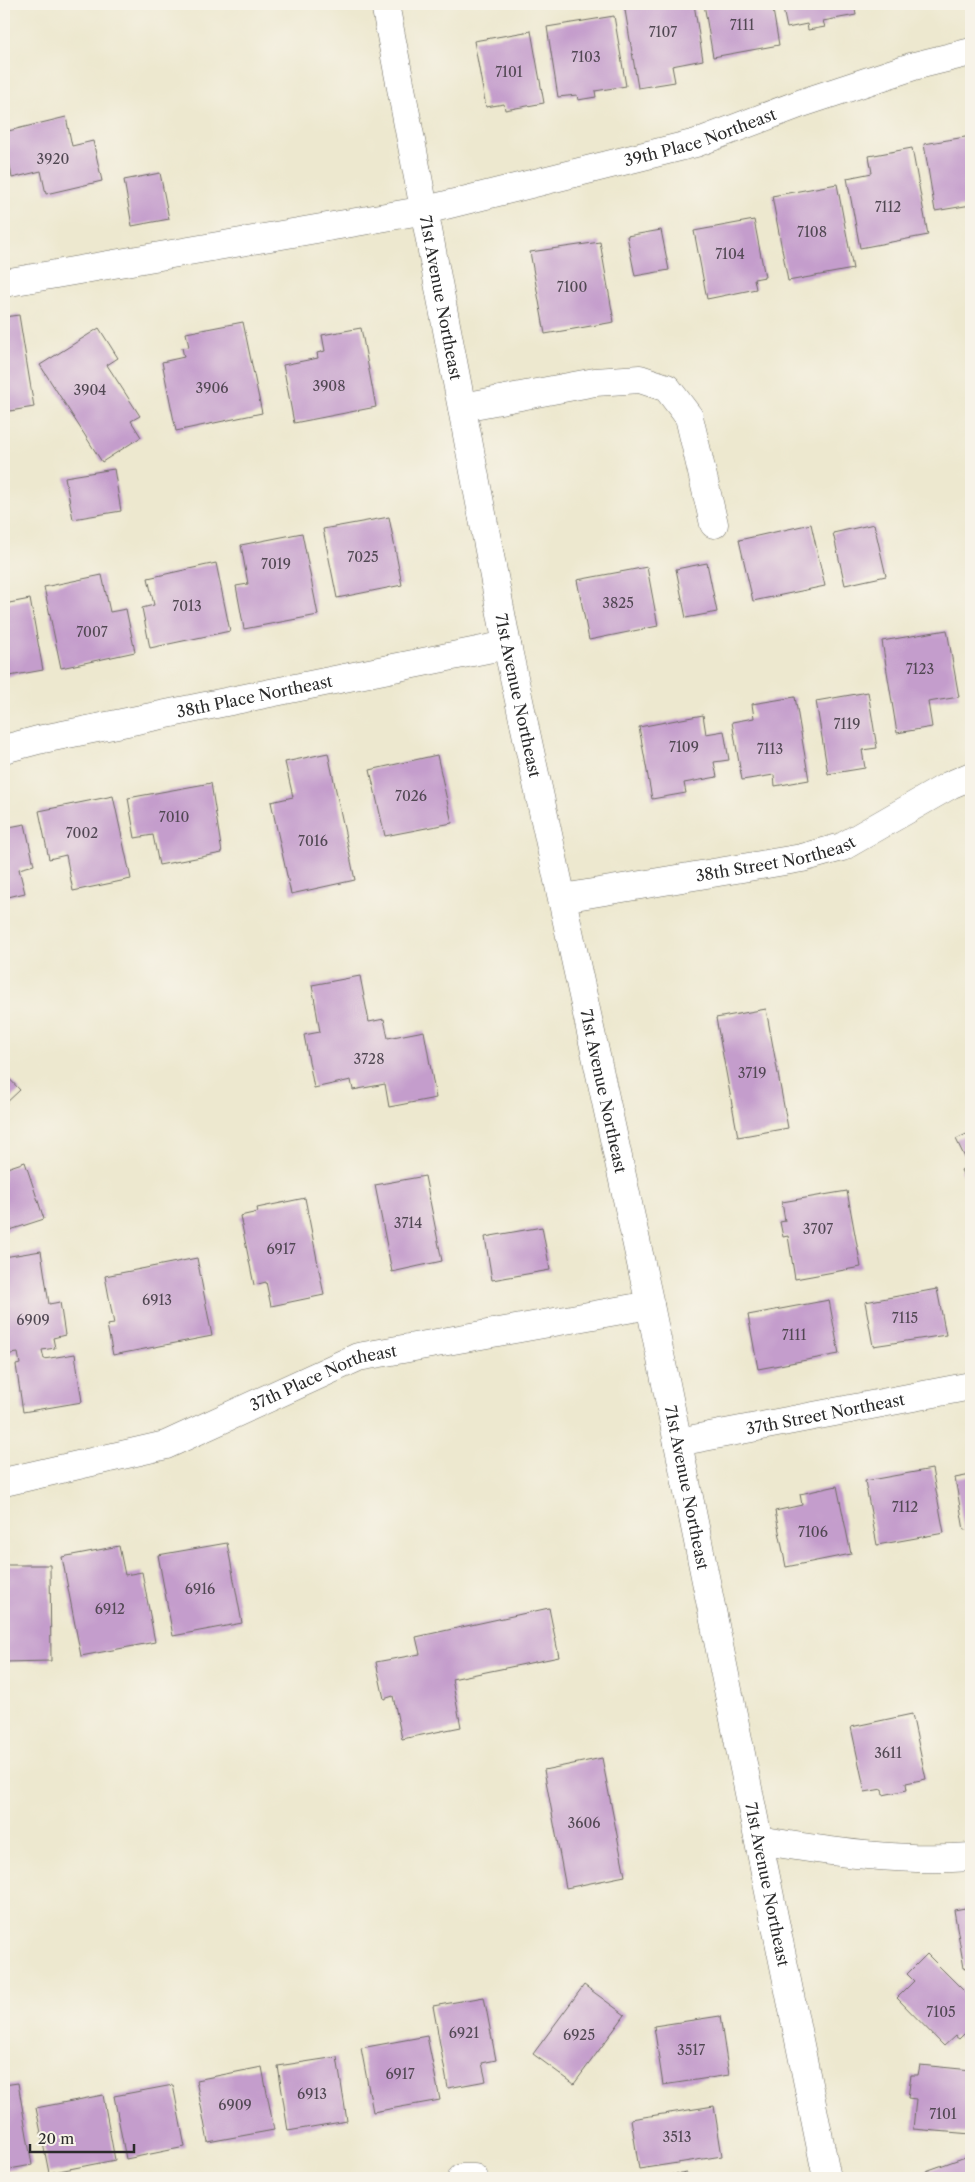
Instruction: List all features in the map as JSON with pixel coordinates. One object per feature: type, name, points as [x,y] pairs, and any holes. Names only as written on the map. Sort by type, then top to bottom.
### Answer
[{"type":"street","name":"71st Avenue Northeast","points":[[385,4],[426,210],[507,645],[650,1304],[827,2178]]},
{"type":"street","name":"39th Place Northeast","points":[[4,283],[426,210],[696,143],[811,100],[914,66],[971,52]]},
{"type":"street","points":[[463,407],[595,382],[640,379],[667,388],[690,417],[714,524]]},
{"type":"street","name":"38th Place Northeast","points":[[4,750],[38,740],[507,645]]},
{"type":"street","name":"38th Street Northeast","points":[[563,898],[802,858],[842,846],[950,785],[971,776]]},
{"type":"street","name":"37th Place Northeast","points":[[4,1482],[166,1444],[358,1357],[650,1304]]},
{"type":"street","name":"37th Street Northeast","points":[[678,1442],[971,1386]]},
{"type":"street","points":[[759,1840],[820,1851],[927,1860],[971,1857]]},
{"type":"street","points":[[462,2178],[474,2178]]},
{"type":"building","points":[[624,4],[694,4],[703,60],[672,66],[675,82],[638,88]]},
{"type":"building","points":[[704,4],[772,4],[779,45],[713,57]]},
{"type":"building","points":[[782,4],[854,4],[856,15],[823,21],[825,27],[808,30],[807,24],[787,28]]},
{"type":"building","points":[[614,16],[626,86],[595,91],[596,97],[578,100],[577,95],[558,97],[547,27]]},
{"type":"building","points":[[531,31],[544,103],[505,110],[504,104],[486,107],[474,41]]},
{"type":"building","points":[[66,117],[72,146],[93,141],[102,181],[46,194],[41,171],[12,178],[4,132]]},
{"type":"building","points":[[971,136],[971,205],[935,211],[924,144]]},
{"type":"building","points":[[912,148],[928,235],[860,248],[847,178],[872,173],[869,156]]},
{"type":"building","points":[[160,173],[169,219],[132,226],[124,180]]},
{"type":"building","points":[[837,184],[853,269],[788,281],[772,196]]},
{"type":"building","points":[[754,220],[765,277],[754,279],[756,289],[707,299],[694,231]]},
{"type":"building","points":[[661,230],[669,270],[635,276],[627,236]]},
{"type":"building","points":[[600,242],[614,322],[545,334],[530,252]]},
{"type":"building","points":[[19,315],[34,407],[4,412],[4,317]]},
{"type":"building","points":[[243,322],[262,413],[176,431],[162,362],[184,357],[182,348],[189,347],[186,333]]},
{"type":"building","points":[[99,328],[118,358],[107,365],[140,416],[131,421],[141,437],[102,462],[40,365]]},
{"type":"building","points":[[361,328],[376,407],[294,423],[283,365],[318,358],[317,353],[325,351],[322,335]]},
{"type":"building","points":[[114,469],[121,511],[73,519],[65,477]]},
{"type":"building","points":[[389,517],[402,585],[337,598],[323,529]]},
{"type":"building","points":[[811,524],[825,586],[753,601],[739,540]]},
{"type":"building","points":[[874,524],[886,576],[845,585],[833,533]]},
{"type":"building","points":[[302,533],[318,615],[244,629],[236,586],[248,584],[241,545]]},
{"type":"building","points":[[216,563],[230,631],[150,648],[142,608],[154,605],[148,578]]},
{"type":"building","points":[[707,563],[717,612],[686,618],[676,569]]},
{"type":"building","points":[[647,567],[658,626],[589,640],[577,580]]},
{"type":"building","points":[[102,575],[110,612],[126,609],[135,652],[61,668],[44,587]]},
{"type":"building","points":[[30,599],[43,670],[4,677],[4,604]]},
{"type":"building","points":[[947,630],[959,697],[928,702],[932,727],[897,733],[882,641]]},
{"type":"building","points":[[868,692],[877,748],[862,750],[865,768],[828,774],[816,701]]},
{"type":"building","points":[[795,697],[809,780],[775,786],[774,775],[742,780],[732,722],[754,718],[752,704]]},
{"type":"building","points":[[703,715],[706,734],[724,731],[729,760],[714,762],[717,777],[684,783],[686,793],[652,799],[639,727]]},
{"type":"building","points":[[328,753],[355,880],[291,894],[271,802],[293,797],[285,762]]},
{"type":"building","points":[[437,755],[452,823],[385,836],[370,770]]},
{"type":"building","points":[[211,783],[222,853],[159,865],[153,835],[135,838],[128,798]]},
{"type":"building","points":[[113,796],[131,879],[73,891],[66,855],[49,859],[39,811]]},
{"type":"building","points":[[25,824],[34,865],[19,869],[25,893],[4,898],[4,828]]},
{"type":"building","points":[[360,976],[369,1022],[384,1019],[388,1038],[424,1031],[436,1098],[389,1107],[385,1084],[353,1090],[351,1080],[314,1088],[304,1035],[320,1032],[312,985]]},
{"type":"building","points":[[766,1009],[788,1128],[738,1137],[716,1018]]},
{"type":"building","points":[[4,1073],[20,1090],[4,1105]]},
{"type":"building","points":[[971,1132],[971,1191],[961,1170],[969,1166],[956,1139]]},
{"type":"building","points":[[25,1162],[44,1219],[4,1232],[4,1169]]},
{"type":"building","points":[[425,1176],[442,1261],[392,1272],[375,1185]]},
{"type":"building","points":[[847,1191],[861,1267],[795,1279],[788,1236],[783,1237],[780,1222],[785,1221],[782,1202]]},
{"type":"building","points":[[305,1198],[324,1295],[271,1306],[266,1282],[254,1285],[240,1216],[258,1212],[257,1208]]},
{"type":"building","points":[[542,1227],[550,1270],[492,1280],[485,1237]]},
{"type":"building","points":[[41,1251],[49,1304],[60,1302],[65,1335],[53,1338],[55,1348],[42,1350],[44,1359],[75,1354],[82,1402],[23,1412],[16,1365],[20,1364],[18,1353],[4,1355],[4,1257]]},
{"type":"building","points":[[197,1258],[212,1336],[113,1355],[107,1325],[114,1324],[105,1276]]},
{"type":"building","points":[[937,1289],[946,1335],[873,1346],[865,1302]]},
{"type":"building","points":[[829,1300],[839,1354],[758,1369],[748,1315]]},
{"type":"building","points":[[932,1469],[944,1533],[877,1545],[865,1481]]},
{"type":"building","points":[[971,1475],[971,1529],[964,1530],[955,1478]]},
{"type":"building","points":[[837,1486],[851,1554],[786,1567],[775,1511],[802,1505],[800,1494]]},
{"type":"building","points":[[227,1543],[242,1623],[173,1636],[158,1555]]},
{"type":"building","points":[[119,1546],[125,1575],[142,1572],[155,1642],[81,1656],[62,1557]]},
{"type":"building","points":[[4,1565],[50,1565],[51,1661],[4,1662]]},
{"type":"building","points":[[549,1608],[559,1657],[452,1679],[461,1727],[402,1739],[393,1696],[384,1699],[376,1662],[420,1654],[416,1637]]},
{"type":"building","points":[[912,1714],[926,1779],[906,1783],[907,1790],[883,1795],[882,1789],[865,1792],[851,1727]]},
{"type":"building","points":[[602,1758],[625,1876],[566,1888],[544,1770]]},
{"type":"building","points":[[971,1907],[971,1966],[964,1968],[954,1910]]},
{"type":"building","points":[[927,1954],[971,1998],[971,2027],[959,2039],[955,2036],[944,2046],[897,1998],[914,1981],[907,1974]]},
{"type":"building","points":[[584,1985],[625,2015],[574,2084],[533,2054]]},
{"type":"building","points":[[484,1997],[496,2060],[482,2063],[486,2081],[448,2088],[433,2006]]},
{"type":"building","points":[[720,2016],[729,2075],[663,2085],[654,2026]]},
{"type":"building","points":[[427,2036],[440,2100],[373,2112],[361,2048]]},
{"type":"building","points":[[337,2057],[347,2121],[288,2131],[278,2066]]},
{"type":"building","points":[[920,2065],[971,2070],[971,2134],[913,2129],[916,2099],[908,2098],[911,2075],[918,2075]]},
{"type":"building","points":[[262,2067],[274,2130],[208,2142],[196,2080]]},
{"type":"building","points":[[18,2083],[32,2165],[4,2170],[4,2085]]},
{"type":"building","points":[[173,2085],[185,2147],[126,2159],[114,2096]]},
{"type":"building","points":[[103,2095],[115,2160],[49,2173],[36,2108]]},
{"type":"building","points":[[714,2106],[722,2156],[639,2169],[631,2119]]},
{"type":"building","points":[[971,2155],[971,2178],[929,2178],[926,2171]]},
{"type":"building","points":[[687,2173],[688,2178],[661,2177]]}]
